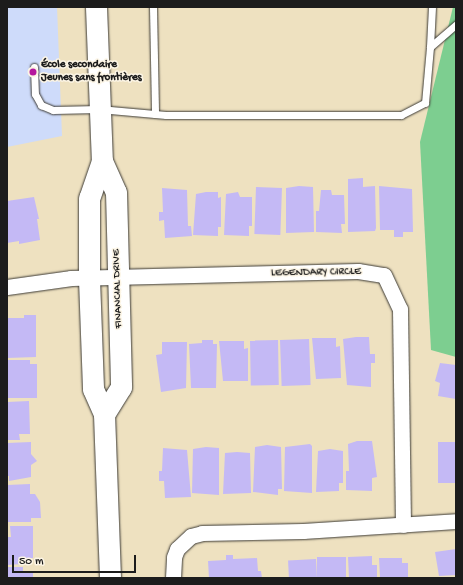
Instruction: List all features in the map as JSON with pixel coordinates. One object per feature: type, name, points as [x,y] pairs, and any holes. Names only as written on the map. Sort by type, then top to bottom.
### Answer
[{"type":"street","name":"FINANCIAL DRIVE","points":[[96,7],[102,161],[116,192],[121,387],[104,414]]},
{"type":"street","name":"FINANCIAL DRIVE","points":[[102,161],[89,198],[89,278],[93,389],[104,414],[110,578]]},
{"type":"street","name":"LEGENDARY CIRCLE","points":[[7,286],[89,278],[117,277],[358,271],[384,275],[400,309],[403,525]]},
{"type":"street","points":[[173,578],[174,557],[178,549],[191,536],[202,533],[303,531],[456,521]]},
{"type":"lane","points":[[153,7],[155,114]]},
{"type":"lane","points":[[34,67],[35,94],[41,106],[53,110],[99,109],[155,114],[401,115],[425,103],[432,7]]},
{"type":"lane","points":[[430,47],[456,24]]},
{"type":"shaded area","name":"École secondaire Jeunes sans frontières","points":[[7,7],[57,7],[62,136],[7,147]]},
{"type":"green space","points":[[453,7],[456,7],[456,357],[431,350],[420,142]]},
{"type":"building","points":[[363,178],[363,187],[375,186],[376,228],[375,231],[348,232],[348,179]]},
{"type":"building","points":[[299,186],[313,187],[314,232],[286,233],[286,188]]},
{"type":"building","points":[[379,186],[412,189],[413,232],[403,232],[403,237],[394,237],[394,230],[380,230]]},
{"type":"building","points":[[256,187],[282,188],[280,235],[254,234]]},
{"type":"building","points":[[162,188],[187,190],[188,226],[191,226],[192,236],[165,238],[164,220],[159,221],[159,212],[163,212]]},
{"type":"building","points":[[321,190],[331,190],[332,195],[344,195],[345,224],[341,224],[342,233],[316,232],[316,211],[319,211]]},
{"type":"building","points":[[218,192],[218,198],[221,197],[221,227],[218,227],[218,236],[193,235],[196,194]]},
{"type":"building","points":[[238,192],[240,197],[252,197],[252,226],[249,226],[249,236],[224,235],[226,194]]},
{"type":"building","points":[[34,197],[39,219],[37,219],[40,240],[19,244],[19,241],[7,243],[7,201]]},
{"type":"building","points":[[24,315],[36,315],[36,357],[7,358],[7,318],[24,318]]},
{"type":"building","points":[[369,337],[370,354],[375,354],[375,363],[371,363],[371,387],[347,385],[343,339]]},
{"type":"building","points":[[312,338],[336,338],[336,347],[340,346],[341,378],[316,379]]},
{"type":"building","points":[[309,339],[311,385],[282,386],[280,340]]},
{"type":"building","points":[[202,340],[213,340],[213,344],[217,344],[216,388],[191,388],[189,344],[202,343]]},
{"type":"building","points":[[250,340],[278,340],[279,385],[251,385]]},
{"type":"building","points":[[219,341],[244,341],[244,349],[248,348],[248,381],[223,381]]},
{"type":"building","points":[[162,342],[187,342],[186,388],[161,392],[156,355],[162,354]]},
{"type":"building","points":[[7,360],[30,360],[30,364],[37,364],[37,398],[7,398]]},
{"type":"building","points":[[440,363],[456,365],[456,399],[438,396],[440,383],[435,381]]},
{"type":"building","points":[[29,401],[30,434],[19,434],[20,440],[7,440],[7,402]]},
{"type":"building","points":[[357,441],[372,441],[377,477],[372,478],[372,491],[346,490],[346,471],[349,471],[348,444]]},
{"type":"building","points":[[31,442],[31,454],[37,461],[31,465],[31,477],[9,481],[9,476],[7,476],[7,443]]},
{"type":"building","points":[[438,442],[456,442],[456,483],[438,483]]},
{"type":"building","points":[[310,444],[312,446],[312,493],[284,491],[285,447]]},
{"type":"building","points":[[267,445],[281,447],[282,489],[278,489],[278,495],[253,492],[255,447]]},
{"type":"building","points":[[206,447],[219,448],[219,495],[192,493],[193,449]]},
{"type":"building","points":[[163,448],[187,450],[191,497],[165,498],[164,481],[159,481],[159,471],[162,471]]},
{"type":"building","points":[[330,449],[343,451],[343,483],[339,483],[339,491],[316,492],[318,451]]},
{"type":"building","points":[[225,453],[250,453],[251,493],[223,494]]},
{"type":"building","points":[[30,484],[30,494],[35,494],[40,502],[41,518],[31,518],[31,522],[7,522],[7,485]]},
{"type":"building","points":[[10,526],[33,526],[33,558],[23,559],[23,564],[7,565],[7,537],[11,537]]},
{"type":"building","points":[[456,549],[456,575],[439,576],[435,552]]},
{"type":"building","points":[[226,555],[233,555],[233,559],[257,558],[258,571],[261,571],[262,578],[209,578],[208,561],[226,560]]},
{"type":"building","points":[[372,556],[372,565],[377,565],[377,578],[349,578],[348,557]]},
{"type":"building","points":[[317,557],[346,557],[346,578],[317,578]]},
{"type":"building","points":[[379,558],[402,558],[402,563],[408,563],[408,578],[380,578]]},
{"type":"building","points":[[316,559],[317,578],[289,578],[288,560]]},
{"type":"building","points":[[7,567],[23,567],[23,572],[33,572],[33,578],[7,578]]},
{"type":"place","name":"École secondaire Jeunes sans frontières","points":[[33,72]]}]
